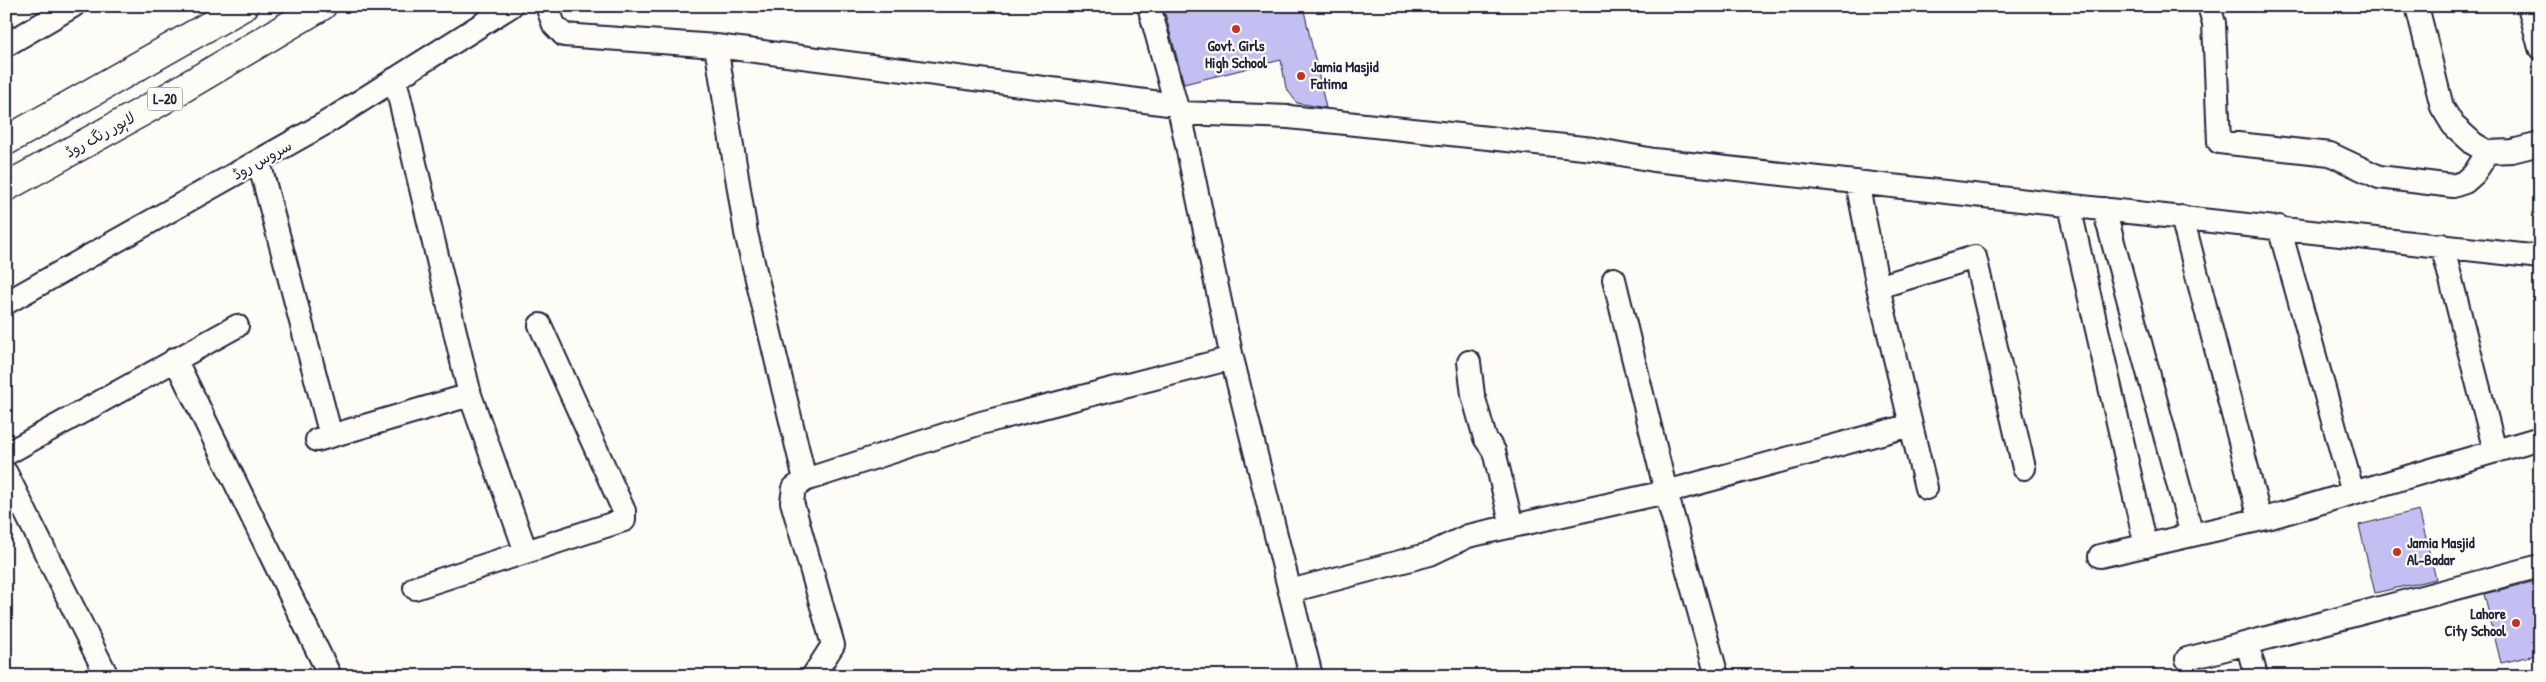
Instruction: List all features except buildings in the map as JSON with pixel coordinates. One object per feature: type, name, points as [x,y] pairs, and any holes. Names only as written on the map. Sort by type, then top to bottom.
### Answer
[{"type":"highway","name":"L-20","points":[[6,141],[244,6]]},
{"type":"highway","name":"لاہور رنگ روڈ","points":[[6,187],[167,98],[322,6]]},
{"type":"street","points":[[6,45],[73,6]]},
{"type":"street","name":"سروس روڈ","points":[[6,303],[324,124],[512,6]]},
{"type":"street","points":[[547,6],[554,25],[564,35],[716,46],[1178,109],[1299,118],[1593,149],[1654,160],[2540,256]]},
{"type":"street","points":[[1149,6],[1178,109],[1260,480],[1311,676]]},
{"type":"street","points":[[2209,6],[2214,23],[2219,142],[2330,154],[2379,177],[2453,186],[2465,182],[2474,174],[2488,152]]},
{"type":"street","points":[[2416,6],[2442,107],[2453,125],[2474,144],[2488,152],[2512,151],[2540,144]]},
{"type":"street","points":[[2529,6],[2539,39]]},
{"type":"street","points":[[716,46],[746,233],[805,480]]},
{"type":"street","points":[[395,79],[470,395],[526,552]]},
{"type":"street","points":[[259,162],[323,438],[470,395]]},
{"type":"street","points":[[1857,182],[1878,287],[1926,488]]},
{"type":"street","points":[[2069,206],[2146,546]]},
{"type":"street","points":[[2104,210],[2192,535]]},
{"type":"street","points":[[2182,217],[2260,519]]},
{"type":"street","points":[[2279,227],[2353,493]]},
{"type":"street","points":[[2442,245],[2495,451]]},
{"type":"street","points":[[1878,287],[1975,257],[2024,468]]},
{"type":"street","points":[[1614,278],[1666,492],[1717,676]]},
{"type":"street","points":[[415,588],[624,520],[624,510],[540,325]]},
{"type":"street","points":[[6,454],[237,326]]},
{"type":"street","points":[[813,676],[833,645],[792,502],[794,488],[805,480],[981,423],[1232,358]]},
{"type":"street","points":[[175,359],[330,676]]},
{"type":"street","points":[[1469,362],[1473,395],[1485,438],[1494,451],[1512,526]]},
{"type":"street","points":[[1290,591],[1430,554],[1468,536],[1666,492],[1911,425]]},
{"type":"street","points":[[2100,556],[2260,519],[2540,438]]},
{"type":"street","points":[[6,473],[107,676]]},
{"type":"street","points":[[2188,659],[2540,566]]},
{"type":"street","points":[[2247,643],[2256,676]]},
{"type":"place","name":"Govt. Girls High School","points":[[1236,29]]},
{"type":"place","name":"Jamia Masjid Fatima","points":[[1301,76]]},
{"type":"place","name":"Jamia Masjid Al-Badar","points":[[2397,552]]},
{"type":"place","name":"Lahore City School","points":[[2516,623]]}]
